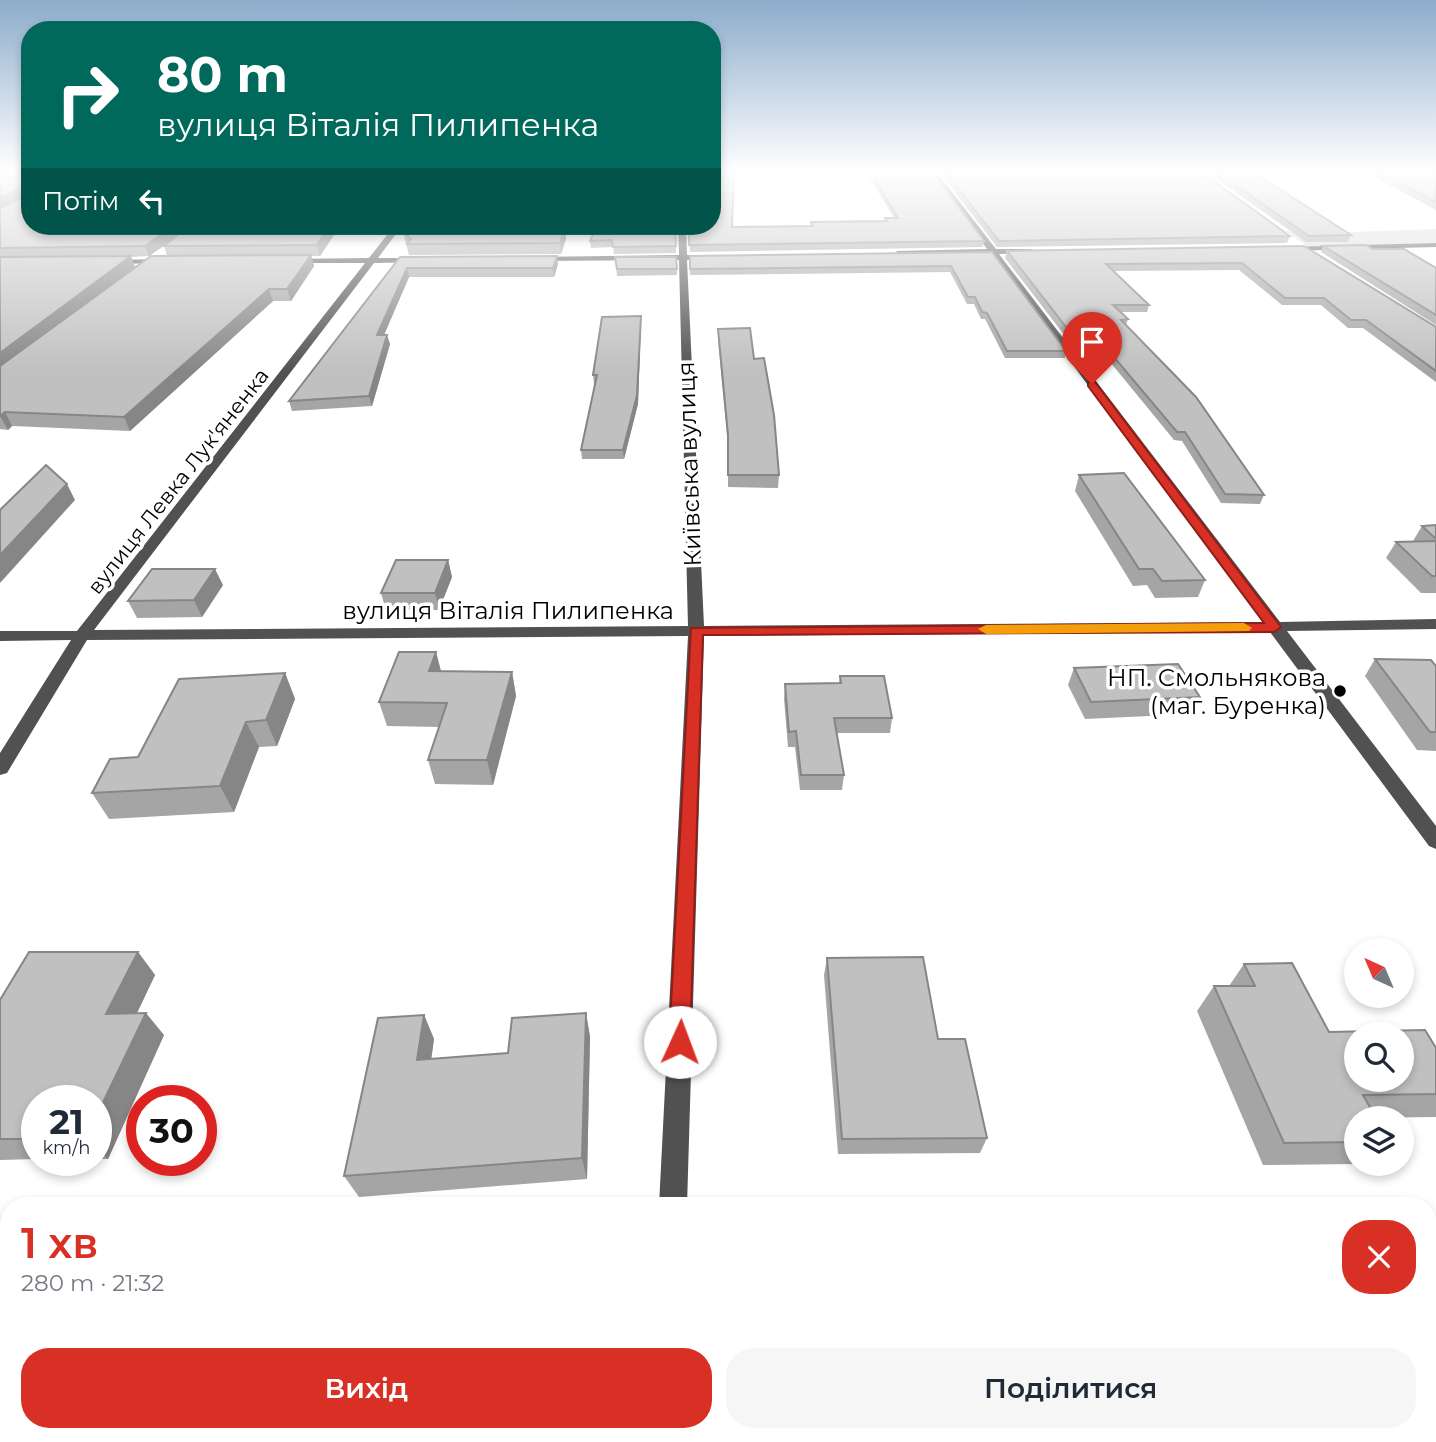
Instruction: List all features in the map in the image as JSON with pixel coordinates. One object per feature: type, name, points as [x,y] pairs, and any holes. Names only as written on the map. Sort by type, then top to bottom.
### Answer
[{"type":"street","name":"вулиця Левка Лук'яненка","points":[[0,768],[82,635],[390,237]]},
{"type":"street","name":"Київська вулиця","points":[[673,1197],[696,631],[682,237]]},
{"type":"street","points":[[982,237],[1436,841]]},
{"type":"street","points":[[1295,241],[1317,256]]},
{"type":"street","points":[[1279,249],[1436,245]]},
{"type":"street","points":[[141,270],[170,247]]},
{"type":"street","points":[[884,254],[1047,251]]},
{"type":"street","points":[[527,259],[721,257]]},
{"type":"street","points":[[276,261],[429,260]]},
{"type":"street","points":[[97,262],[179,261]]},
{"type":"street","name":"вулиця Віталія Пилипенка","points":[[0,636],[1436,624]]},
{"type":"shaded area","points":[[1295,237],[1436,237],[1436,243],[1308,247]]},
{"type":"building","points":[[0,237],[157,237],[145,246],[0,248]]},
{"type":"building","points":[[175,237],[322,237],[317,245],[164,246]]},
{"type":"building","points":[[409,237],[562,237],[560,243],[407,244],[411,239]]},
{"type":"building","points":[[592,237],[676,237],[676,246],[613,247],[612,240],[590,241]]},
{"type":"building","points":[[689,237],[981,237],[984,241],[689,245]]},
{"type":"building","points":[[996,237],[1215,237],[999,241]]},
{"type":"building","points":[[1366,245],[1373,249],[1404,249],[1436,268],[1436,315],[1323,246]]},
{"type":"building","points":[[1304,246],[1436,327],[1436,371],[1366,320],[1351,320],[1324,298],[1285,298],[1242,263],[1106,264],[1149,305],[1113,305],[1128,319],[1121,320],[1196,397],[1264,495],[1225,494],[1185,432],[1177,432],[1108,350],[1084,350],[1007,251]]},
{"type":"building","points":[[992,252],[1066,351],[1007,351],[987,313],[982,312],[975,297],[968,297],[951,266],[690,269],[690,256]]},
{"type":"building","points":[[311,255],[287,289],[269,289],[124,417],[5,412],[0,416],[0,366],[151,256]]},
{"type":"building","points":[[131,256],[0,353],[0,257]]},
{"type":"building","points":[[557,256],[553,268],[407,268],[377,335],[387,335],[369,396],[289,401],[400,257]]},
{"type":"building","points":[[615,257],[676,257],[677,269],[617,269]]},
{"type":"building","points":[[641,316],[637,395],[623,450],[581,450],[597,375],[593,375],[602,317]]},
{"type":"building","points":[[750,328],[754,359],[764,358],[774,415],[779,475],[728,475],[728,435],[718,329]]},
{"type":"building","points":[[46,465],[67,484],[0,555],[0,510]]},
{"type":"building","points":[[1124,473],[1205,580],[1162,581],[1153,569],[1139,569],[1079,475]]},
{"type":"building","points":[[1436,525],[1436,539],[1422,526]]},
{"type":"building","points":[[1436,541],[1436,576],[1432,576],[1396,542]]},
{"type":"building","points":[[396,560],[448,560],[435,593],[381,593]]},
{"type":"building","points":[[152,569],[215,569],[194,600],[128,601]]},
{"type":"building","points":[[399,652],[436,652],[429,671],[512,672],[487,760],[428,760],[447,703],[379,702]]},
{"type":"building","points":[[1375,659],[1431,660],[1436,666],[1436,732],[1430,732]]},
{"type":"building","points":[[1178,664],[1200,697],[1091,702],[1074,668]]},
{"type":"building","points":[[285,673],[266,720],[246,722],[220,786],[92,793],[110,759],[138,757],[179,679]]},
{"type":"building","points":[[840,676],[884,676],[892,718],[834,718],[844,775],[801,775],[796,731],[789,732],[785,684],[841,683]]},
{"type":"building","points":[[29,952],[138,952],[106,1014],[146,1013],[111,1085],[21,1085],[21,1139],[0,1139],[0,1000]]},
{"type":"building","points":[[923,957],[938,1039],[965,1039],[987,1138],[842,1139],[827,958]]},
{"type":"building","points":[[1292,963],[1329,1032],[1344,1032],[1344,1092],[1414,1092],[1414,1030],[1425,1030],[1436,1048],[1436,1094],[1363,1095],[1369,1106],[1344,1106],[1344,1142],[1284,1143],[1214,986],[1255,986],[1244,964]]},
{"type":"building","points":[[586,1013],[582,1158],[344,1176],[378,1018],[424,1015],[417,1060],[508,1053],[512,1018]]},
{"type":"slow traffic","points":[[986,629],[1244,628]]},
{"type":"place","name":"НП. Смольнякова (маг. Буренка)","points":[[1340,691]]},
{"type":"route","points":[[680,1042],[696,631],[1274,627],[1092,384]]}]
